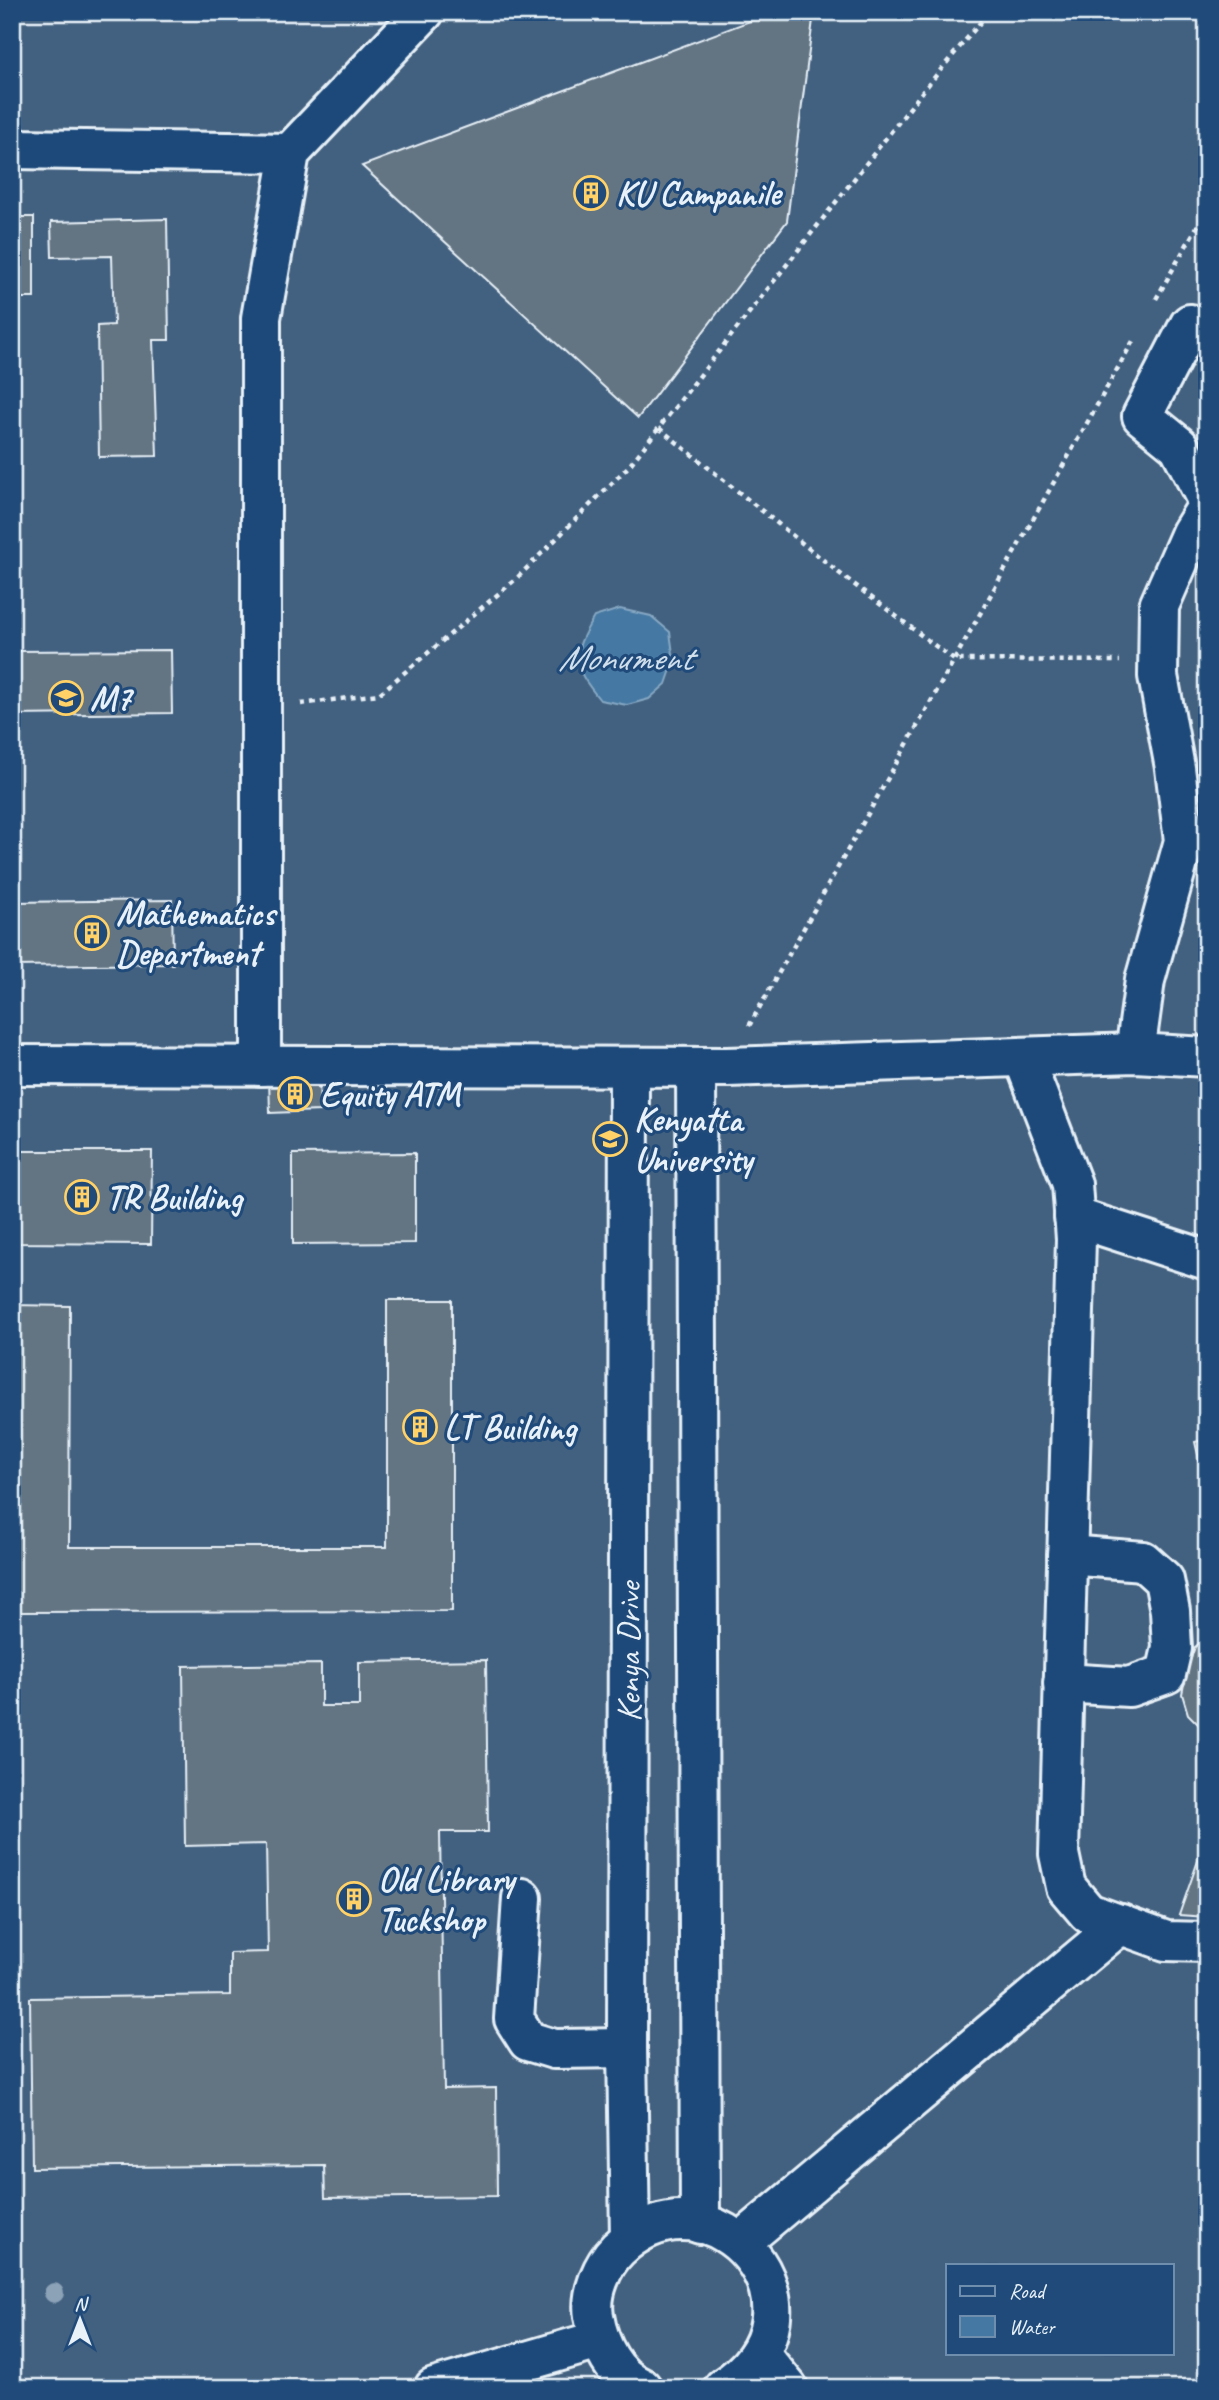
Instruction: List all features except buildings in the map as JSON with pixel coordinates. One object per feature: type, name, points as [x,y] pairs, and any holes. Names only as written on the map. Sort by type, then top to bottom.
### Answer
[{"type":"lane","points":[[261,1066],[261,318],[290,153],[424,12]]},
{"type":"lane","points":[[12,149],[290,153]]},
{"type":"lane","points":[[1190,324],[1142,416],[1180,446],[1207,500]]},
{"type":"lane","points":[[1135,1053],[1145,980],[1184,841],[1175,768],[1158,676],[1159,606],[1191,533],[1207,507]]},
{"type":"lane","points":[[12,1065],[711,1067],[1135,1053],[1207,1057]]},
{"type":"lane","points":[[1023,1057],[1072,1184],[1076,1239],[1059,1854],[1066,1887],[1088,1913],[1166,1941],[1207,1941]]},
{"type":"lane","name":"Kenya Drive","points":[[629,1067],[627,2048],[630,2238]]},
{"type":"lane","name":"Kenya Drive","points":[[700,2224],[711,1067]]},
{"type":"lane","points":[[1074,1217],[1207,1260]]},
{"type":"lane","points":[[1063,1683],[1129,1687],[1166,1674],[1172,1648],[1170,1611],[1164,1580],[1143,1561],[1067,1555]]},
{"type":"lane","points":[[522,1898],[514,2019],[528,2041],[554,2049],[627,2048]]},
{"type":"lane","points":[[741,2242],[1121,1924]]},
{"type":"lane","points":[[642,2388],[613,2365],[599,2340],[593,2312],[597,2284],[610,2258],[630,2238],[656,2225],[684,2221],[715,2227],[741,2242],[760,2266],[771,2295],[770,2325],[760,2354],[742,2376],[723,2388]]},
{"type":"lane","points":[[434,2388],[599,2340]]},
{"type":"lane","points":[[760,2354],[788,2388]]},
{"type":"path","points":[[261,710],[379,694],[516,579],[629,466],[915,101],[989,12]]},
{"type":"path","points":[[1152,306],[1207,209]]},
{"type":"path","points":[[711,1067],[954,660],[1138,331]]},
{"type":"path","points":[[659,428],[843,576],[954,660],[1158,661]]},
{"type":"shaded area","name":"Kenyatta University","points":[[12,12],[1207,12],[1207,2388],[12,2388]]},
{"type":"water","name":"Monument","points":[[620,609],[651,616],[670,632],[674,661],[666,684],[649,699],[627,705],[600,700],[579,669],[578,660],[581,642],[594,617]]},
{"type":"place","name":"KU Campanile","points":[[591,193]]},
{"type":"place","name":"M7","points":[[66,698]]},
{"type":"place","name":"Mathematics Department","points":[[92,933]]},
{"type":"place","name":"Equity ATM","points":[[295,1094]]},
{"type":"place","name":"Kenyatta University","points":[[610,1139]]},
{"type":"place","name":"TR Building","points":[[82,1197]]},
{"type":"place","name":"LT Building","points":[[420,1427]]},
{"type":"place","name":"Old Library Tuckshop","points":[[354,1899]]}]
